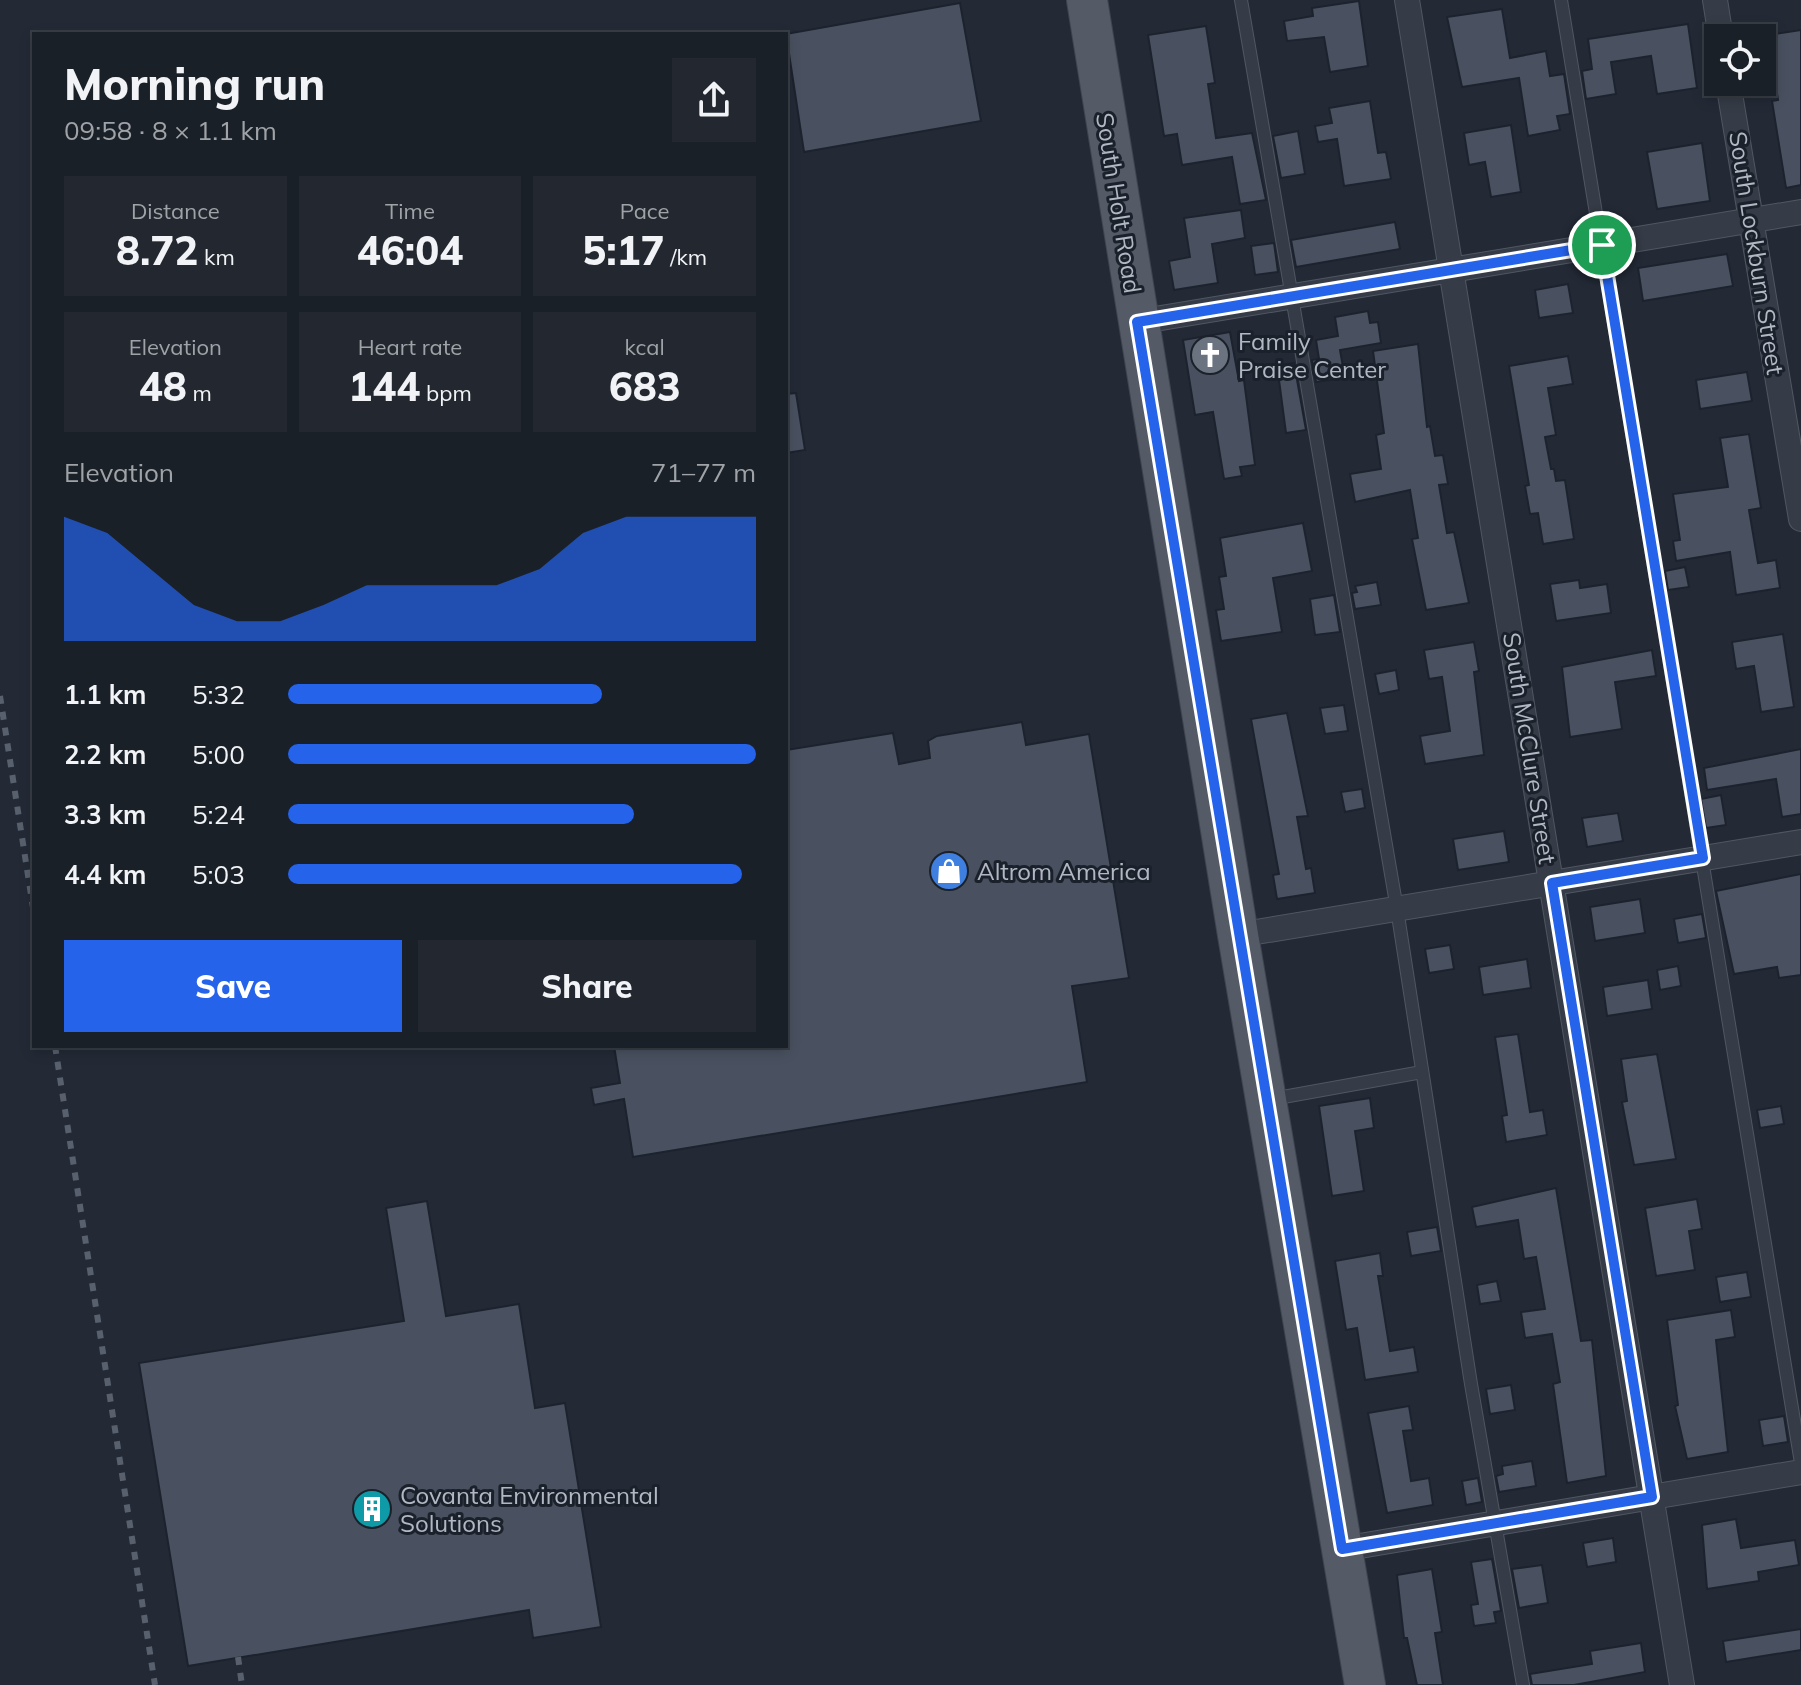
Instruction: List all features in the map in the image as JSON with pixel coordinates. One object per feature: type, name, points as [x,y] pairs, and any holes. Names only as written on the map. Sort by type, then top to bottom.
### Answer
[{"type":"main road","name":"South Holt Road","points":[[1087,0],[1238,935],[1365,1685]]},
{"type":"street","name":"South McClure Street","points":[[1407,0],[1682,1685]]},
{"type":"street","points":[[1715,0],[1719,24]]},
{"type":"street","name":"South Lockburn Street","points":[[1730,96],[1801,519]]},
{"type":"street","points":[[1137,322],[1801,212]]},
{"type":"street","points":[[1238,935],[1801,842]]},
{"type":"street","points":[[1342,1549],[1801,1472]]},
{"type":"lane","points":[[1241,0],[1397,909],[1523,1685]]},
{"type":"lane","points":[[1561,0],[1801,1463]]},
{"type":"lane","points":[[1266,1100],[1422,1072]]},
{"type":"building","points":[[1359,1],[1368,66],[1330,72],[1324,37],[1287,41],[1284,21],[1313,16],[1312,8]]},
{"type":"building","points":[[960,3],[981,121],[804,152],[788,34]]},
{"type":"building","points":[[1502,9],[1510,58],[1546,51],[1550,76],[1564,74],[1570,114],[1557,116],[1560,130],[1528,136],[1519,78],[1462,87],[1447,17]]},
{"type":"building","points":[[1688,24],[1697,88],[1657,94],[1651,56],[1611,62],[1616,94],[1586,99],[1582,71],[1592,69],[1588,39]]},
{"type":"building","points":[[1206,26],[1215,83],[1208,84],[1216,138],[1252,133],[1266,200],[1240,204],[1232,157],[1182,165],[1177,134],[1164,136],[1148,35]]},
{"type":"building","points":[[1801,30],[1801,185],[1786,188],[1772,101],[1778,100],[1776,34]]},
{"type":"building","points":[[1370,101],[1378,153],[1386,152],[1391,179],[1344,186],[1337,139],[1318,142],[1315,126],[1332,123],[1329,108]]},
{"type":"building","points":[[1511,125],[1521,192],[1491,197],[1485,162],[1469,165],[1464,133]]},
{"type":"building","points":[[1298,131],[1305,174],[1281,178],[1273,136]]},
{"type":"building","points":[[1702,143],[1710,201],[1657,209],[1647,152]]},
{"type":"building","points":[[1241,210],[1245,238],[1212,244],[1218,283],[1174,290],[1169,261],[1190,257],[1184,218]]},
{"type":"building","points":[[1395,222],[1400,249],[1296,267],[1291,240]]},
{"type":"building","points":[[1274,243],[1278,272],[1255,275],[1251,246]]},
{"type":"building","points":[[1727,254],[1733,286],[1643,301],[1638,268]]},
{"type":"building","points":[[1568,284],[1573,313],[1539,318],[1535,290]]},
{"type":"building","points":[[1368,311],[1370,323],[1378,322],[1381,343],[1340,350],[1345,378],[1316,382],[1312,360],[1319,359],[1316,340],[1338,336],[1335,317]]},
{"type":"building","points":[[1230,332],[1239,381],[1244,380],[1255,465],[1240,467],[1242,476],[1224,479],[1213,412],[1195,415],[1183,340]]},
{"type":"building","points":[[1418,344],[1427,427],[1430,426],[1435,456],[1443,455],[1448,484],[1439,485],[1447,533],[1454,532],[1469,603],[1426,610],[1412,539],[1418,538],[1410,490],[1355,502],[1350,474],[1381,469],[1376,435],[1384,433],[1373,351]]},
{"type":"building","points":[[1568,356],[1573,384],[1548,388],[1556,435],[1545,437],[1556,481],[1565,480],[1574,539],[1543,544],[1538,513],[1530,514],[1525,486],[1529,485],[1509,366]]},
{"type":"building","points":[[1294,363],[1306,430],[1286,433],[1277,365]]},
{"type":"building","points":[[1747,372],[1752,401],[1700,409],[1696,380]]},
{"type":"building","points":[[796,393],[805,450],[788,453],[788,394]]},
{"type":"building","points":[[1749,434],[1761,508],[1749,510],[1758,563],[1776,560],[1780,588],[1736,595],[1730,552],[1676,561],[1673,541],[1680,540],[1673,494],[1728,487],[1720,438]]},
{"type":"building","points":[[1303,523],[1312,571],[1273,578],[1282,632],[1221,641],[1216,610],[1224,609],[1219,577],[1226,576],[1220,538]]},
{"type":"building","points":[[1685,567],[1689,587],[1668,590],[1665,571]]},
{"type":"building","points":[[1579,580],[1580,588],[1607,584],[1611,613],[1556,621],[1550,584]]},
{"type":"building","points":[[1377,582],[1381,605],[1355,609],[1352,593],[1357,592],[1355,586]]},
{"type":"building","points":[[1334,595],[1340,632],[1315,635],[1310,599]]},
{"type":"building","points":[[1783,634],[1794,707],[1761,712],[1754,666],[1736,669],[1732,642]]},
{"type":"building","points":[[1474,642],[1479,671],[1474,672],[1484,755],[1425,764],[1420,736],[1450,731],[1442,677],[1429,679],[1424,650]]},
{"type":"building","points":[[1652,650],[1656,676],[1615,682],[1622,729],[1570,737],[1562,667]]},
{"type":"building","points":[[1396,670],[1399,690],[1379,694],[1375,674]]},
{"type":"building","points":[[1344,705],[1348,731],[1325,734],[1320,708]]},
{"type":"building","points":[[1287,713],[1308,816],[1297,817],[1306,869],[1311,868],[1315,893],[1277,899],[1273,875],[1279,874],[1251,719]]},
{"type":"building","name":"Altrom America","points":[[1022,722],[1026,745],[1089,734],[1129,978],[1072,986],[1087,1082],[633,1157],[624,1099],[594,1105],[591,1088],[620,1083],[614,1048],[788,1048],[788,750],[893,733],[899,764],[930,758],[928,741],[937,736]]},
{"type":"building","points":[[1801,749],[1801,814],[1782,817],[1776,779],[1707,790],[1704,768]]},
{"type":"building","points":[[1362,789],[1365,808],[1345,812],[1341,792]]},
{"type":"building","points":[[1721,795],[1726,825],[1706,828],[1701,799]]},
{"type":"building","points":[[1618,813],[1623,841],[1587,847],[1582,818]]},
{"type":"building","points":[[1504,831],[1509,862],[1458,870],[1453,839]]},
{"type":"building","points":[[1801,874],[1801,975],[1779,978],[1777,967],[1734,974],[1716,891]]},
{"type":"building","points":[[1640,899],[1645,933],[1595,941],[1590,907]]},
{"type":"building","points":[[1702,914],[1706,938],[1678,943],[1674,919]]},
{"type":"building","points":[[1450,945],[1454,969],[1429,973],[1425,949]]},
{"type":"building","points":[[1527,959],[1531,988],[1483,995],[1479,967]]},
{"type":"building","points":[[1678,966],[1681,986],[1660,990],[1657,970]]},
{"type":"building","points":[[1648,980],[1652,1009],[1607,1016],[1603,987]]},
{"type":"building","points":[[1518,1034],[1530,1112],[1543,1110],[1547,1135],[1506,1142],[1502,1116],[1507,1115],[1495,1037]]},
{"type":"building","points":[[1657,1054],[1676,1159],[1634,1165],[1622,1102],[1627,1101],[1621,1059]]},
{"type":"building","points":[[1370,1098],[1374,1128],[1355,1131],[1364,1191],[1332,1196],[1319,1106]]},
{"type":"building","points":[[1781,1106],[1784,1124],[1760,1128],[1757,1110]]},
{"type":"building","points":[[1556,1188],[1581,1341],[1592,1340],[1606,1476],[1567,1483],[1553,1384],[1560,1382],[1552,1334],[1525,1338],[1521,1312],[1545,1309],[1536,1257],[1524,1259],[1518,1220],[1476,1227],[1472,1207]]},
{"type":"building","points":[[1697,1199],[1702,1229],[1689,1231],[1695,1270],[1656,1276],[1645,1208]]},
{"type":"building","name":"Covanta Environmental Solutions","points":[[427,1201],[446,1316],[519,1304],[535,1408],[565,1403],[601,1627],[533,1638],[529,1610],[188,1666],[139,1363],[404,1321],[386,1208]]},
{"type":"building","points":[[1437,1227],[1441,1251],[1411,1256],[1407,1232]]},
{"type":"building","points":[[1380,1253],[1383,1276],[1378,1276],[1390,1351],[1414,1347],[1418,1372],[1365,1380],[1357,1328],[1346,1330],[1335,1261]]},
{"type":"building","points":[[1747,1272],[1751,1297],[1720,1302],[1716,1277]]},
{"type":"building","points":[[1497,1281],[1501,1301],[1480,1304],[1477,1285]]},
{"type":"building","points":[[1731,1310],[1735,1337],[1716,1340],[1728,1452],[1687,1459],[1675,1406],[1678,1405],[1667,1320]]},
{"type":"building","points":[[1511,1385],[1515,1410],[1490,1414],[1486,1389]]},
{"type":"building","points":[[1409,1406],[1413,1430],[1403,1431],[1411,1481],[1429,1478],[1433,1505],[1387,1513],[1368,1413]]},
{"type":"building","points":[[1784,1416],[1788,1442],[1763,1446],[1759,1420]]},
{"type":"building","points":[[1532,1461],[1536,1486],[1499,1492],[1496,1476],[1503,1474],[1502,1466]]},
{"type":"building","points":[[1478,1478],[1482,1502],[1466,1505],[1462,1481]]},
{"type":"building","points":[[1736,1519],[1741,1548],[1795,1540],[1799,1565],[1758,1572],[1759,1581],[1707,1589],[1702,1525]]},
{"type":"building","points":[[1613,1538],[1616,1562],[1587,1567],[1583,1543]]},
{"type":"building","points":[[1492,1559],[1501,1611],[1494,1612],[1496,1623],[1474,1626],[1471,1605],[1478,1604],[1471,1562]]},
{"type":"building","points":[[1542,1565],[1548,1603],[1519,1608],[1512,1569]]},
{"type":"building","points":[[1432,1569],[1442,1632],[1435,1633],[1443,1685],[1417,1685],[1407,1638],[1404,1638],[1397,1575]]},
{"type":"building","points":[[1801,1629],[1801,1650],[1726,1662],[1723,1641]]},
{"type":"building","points":[[1641,1643],[1645,1672],[1574,1685],[1532,1685],[1530,1674],[1592,1664],[1590,1651]]},
{"type":"railway","points":[[0,696],[32,901]]},
{"type":"railway","points":[[55,1048],[155,1685]]},
{"type":"railway","points":[[238,1657],[242,1685]]},
{"type":"place","name":"Family Praise Center","points":[[1210,355]]},
{"type":"place","name":"Altrom America","points":[[949,871]]},
{"type":"place","name":"Covanta Environmental Solutions","points":[[372,1509]]},
{"type":"route","points":[[1602,245],[1703,858],[1552,883],[1652,1497],[1342,1549],[1137,322],[1602,245]]}]
